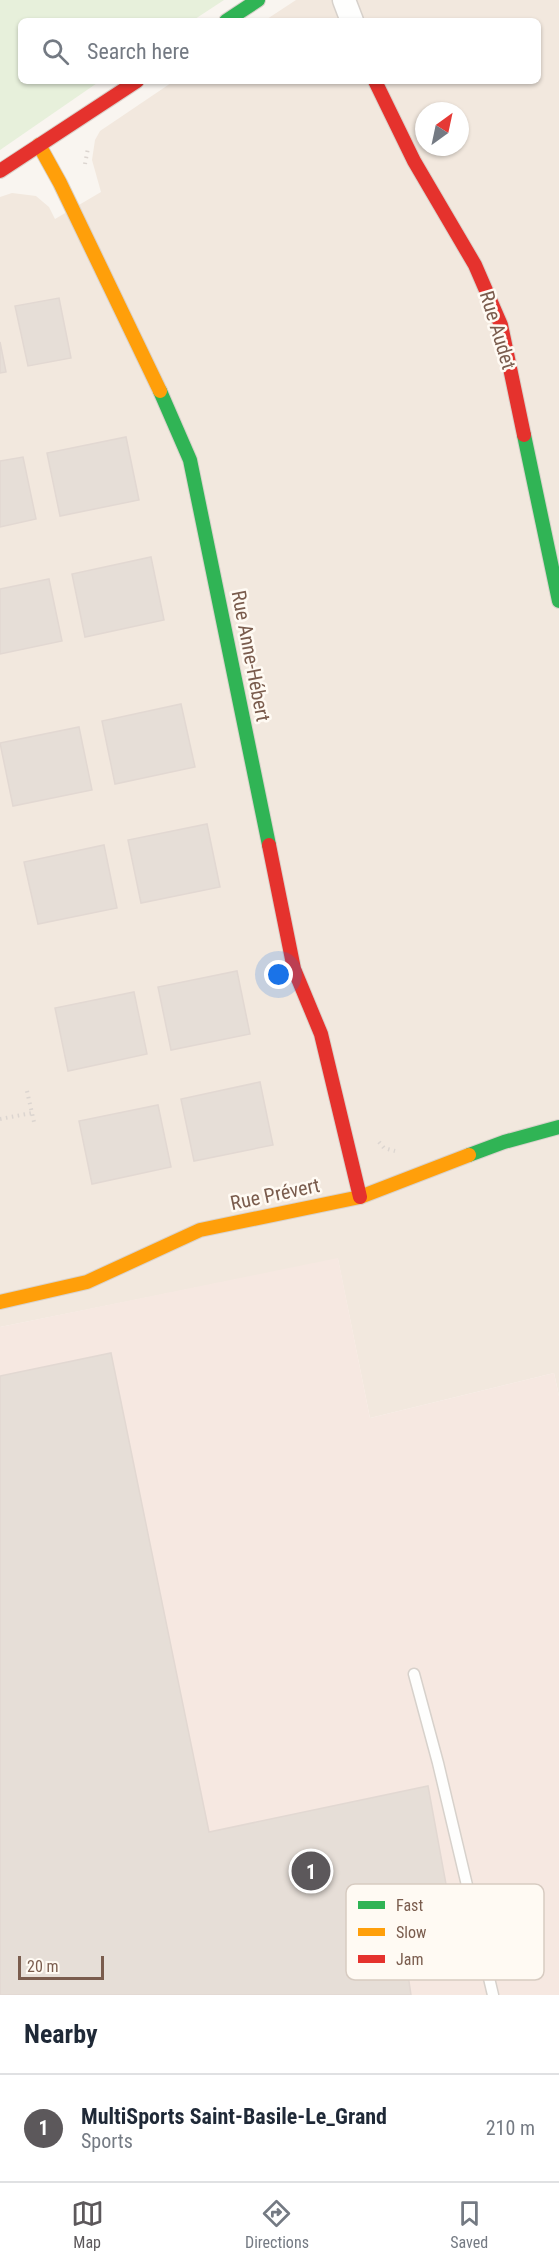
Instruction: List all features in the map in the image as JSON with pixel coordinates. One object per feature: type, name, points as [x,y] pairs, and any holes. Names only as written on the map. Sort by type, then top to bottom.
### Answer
[{"type":"street","points":[[231,18],[258,0]]},
{"type":"street","points":[[344,0],[351,18]]},
{"type":"street","points":[[0,171],[132,84]]},
{"type":"street","name":"Rue Audet","points":[[376,84],[414,161],[475,265],[501,325],[559,601]]},
{"type":"street","name":"Rue Anne-Hébert","points":[[39,146],[60,183],[174,420],[190,460],[294,969],[321,1034],[360,1197]]},
{"type":"street","name":"Rue Prévert","points":[[0,1302],[68,1288],[98,1278],[179,1237],[200,1230],[360,1197],[504,1142],[559,1127]]},
{"type":"lane","points":[[414,1674],[467,1884]]},
{"type":"lane","points":[[489,1980],[493,1995]]},
{"type":"path","points":[[27,1091],[34,1122]]},
{"type":"path","points":[[0,1119],[32,1113]]},
{"type":"shaded area","points":[[296,0],[559,0],[559,1396],[554,1373],[370,1418],[338,1259],[0,1327],[0,197],[12,193],[36,196],[49,207],[55,219],[101,192],[92,160],[95,140],[100,131],[170,84],[541,84],[541,18],[269,18]]},
{"type":"shaded area","points":[[338,1258],[370,1418],[554,1373],[559,1396],[559,1995],[0,1995],[0,1327]]},
{"type":"green space","points":[[0,0],[224,0],[197,18],[18,18],[18,84],[96,84],[0,150]]},
{"type":"building","points":[[59,298],[71,358],[28,366],[15,306]]},
{"type":"building","points":[[0,342],[6,372],[0,373]]},
{"type":"building","points":[[126,437],[139,500],[60,516],[47,453]]},
{"type":"building","points":[[23,457],[36,519],[0,527],[0,461]]},
{"type":"building","points":[[151,557],[164,620],[85,637],[72,574]]},
{"type":"building","points":[[49,579],[62,641],[0,654],[0,589]]},
{"type":"building","points":[[181,704],[195,767],[115,784],[102,721]]},
{"type":"building","points":[[79,727],[92,790],[13,806],[0,743]]},
{"type":"building","points":[[207,824],[220,887],[141,903],[128,840]]},
{"type":"building","points":[[104,845],[117,908],[38,924],[24,862]]},
{"type":"building","points":[[237,971],[250,1034],[171,1050],[158,987]]},
{"type":"building","points":[[134,992],[147,1054],[68,1071],[55,1008]]},
{"type":"building","points":[[260,1082],[273,1145],[194,1161],[181,1099]]},
{"type":"building","points":[[158,1105],[171,1167],[92,1184],[79,1121]]},
{"type":"building","points":[[111,1353],[209,1832],[428,1786],[446,1884],[346,1884],[346,1980],[409,1980],[411,1995],[0,1995],[0,1376]]},
{"type":"traffic: fast","points":[[231,18],[258,0]]},
{"type":"traffic: fast","points":[[160,391],[190,460],[269,845]]},
{"type":"traffic: fast","points":[[524,435],[559,601]]},
{"type":"traffic: fast","points":[[469,1155],[504,1142],[559,1127]]},
{"type":"traffic: slow","points":[[39,145],[60,183],[160,391]]},
{"type":"traffic: slow","points":[[0,1302],[87,1282],[200,1230],[360,1197],[469,1155]]},
{"type":"traffic: jam","points":[[0,171],[132,84]]},
{"type":"traffic: jam","points":[[376,84],[414,161],[475,265],[501,325],[524,435]]},
{"type":"traffic: jam","points":[[269,845],[294,969],[321,1034],[360,1197]]},
{"type":"place","name":"MultiSports Saint-Basile-Le_Grand","points":[[311,1871]]}]
